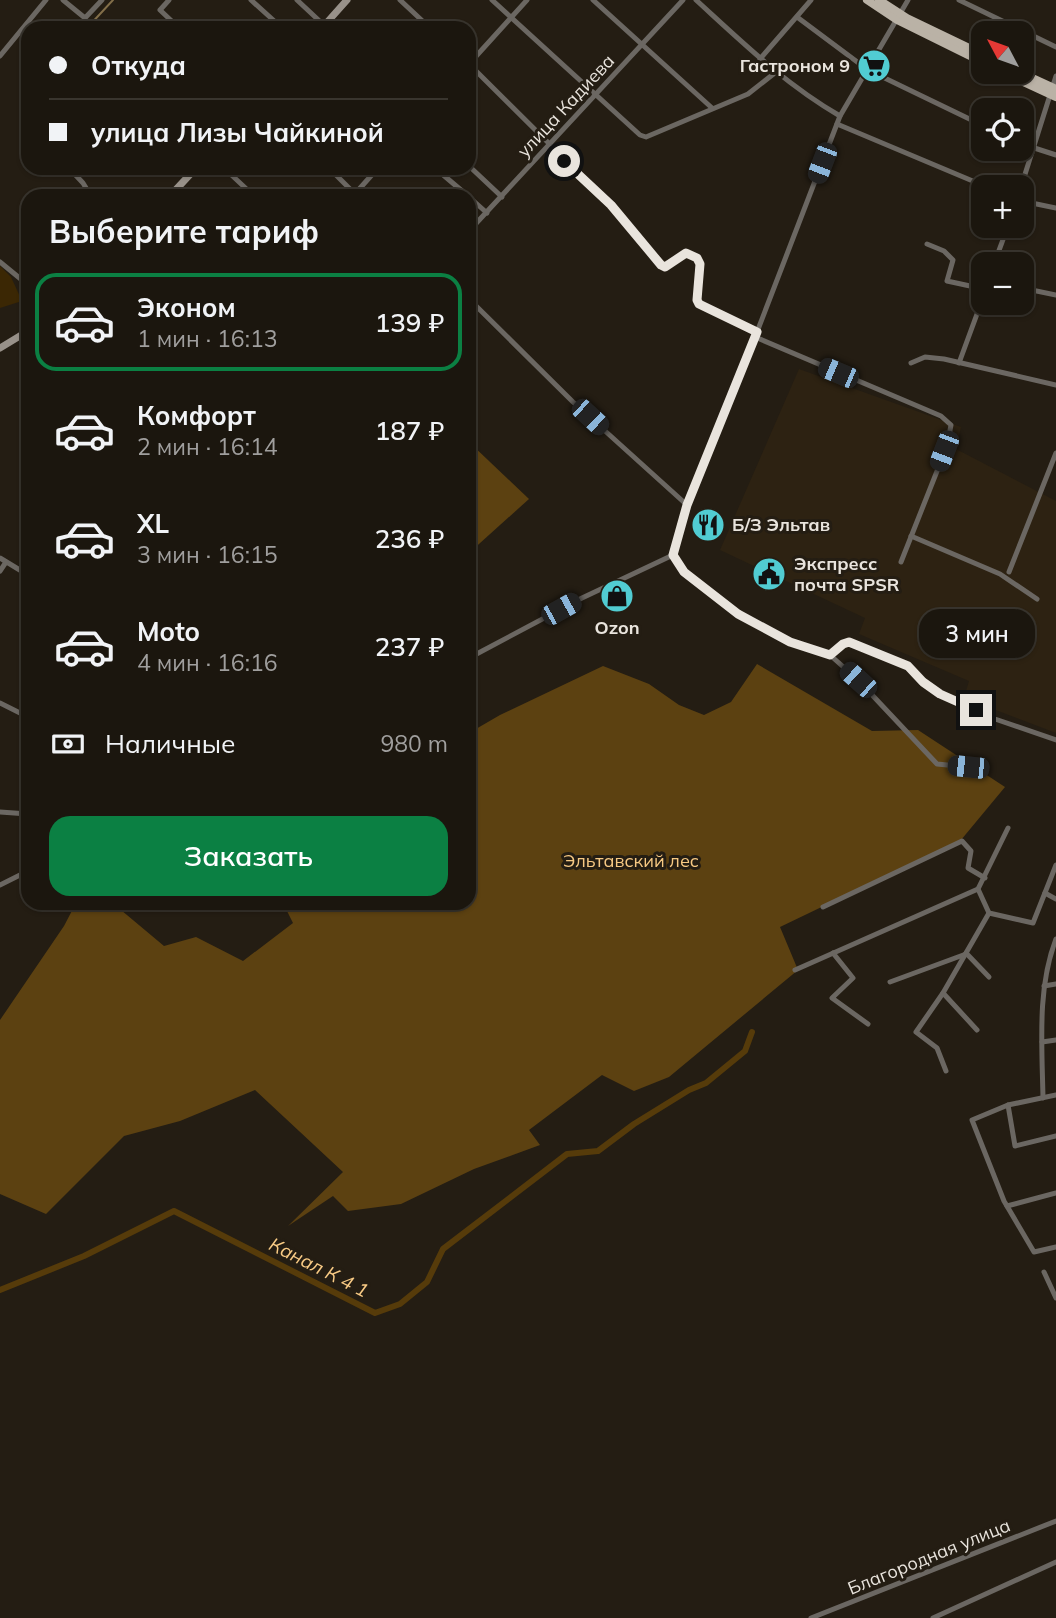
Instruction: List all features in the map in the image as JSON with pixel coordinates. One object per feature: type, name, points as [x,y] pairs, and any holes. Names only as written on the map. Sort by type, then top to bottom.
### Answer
[{"type":"main road","points":[[867,0],[971,55]]},
{"type":"main road","points":[[879,0],[899,17],[971,49]]},
{"type":"main road","points":[[1034,81],[1054,92]]},
{"type":"main road","points":[[1033,84],[1054,92]]},
{"type":"street","points":[[29,21],[46,0]]},
{"type":"street","points":[[63,0],[81,17],[88,16],[102,0]]},
{"type":"street","points":[[169,0],[160,10],[172,21]]},
{"type":"street","points":[[251,0],[274,21]]},
{"type":"street","points":[[297,0],[319,21]]},
{"type":"street","points":[[330,21],[347,0]]},
{"type":"street","points":[[400,0],[422,21]]},
{"type":"street","points":[[492,0],[595,95],[640,135],[646,137],[748,94],[776,72]]},
{"type":"street","points":[[476,56],[527,0]]},
{"type":"street","points":[[593,0],[712,108]]},
{"type":"street","name":"улица Кадиева","points":[[476,224],[682,0]]},
{"type":"street","points":[[696,0],[776,72],[806,96],[840,116]]},
{"type":"street","points":[[760,59],[811,0]]},
{"type":"street","points":[[908,0],[840,116],[687,505],[673,555],[684,572],[738,614],[790,642],[830,655],[858,680],[937,764],[968,767]]},
{"type":"street","points":[[959,0],[1056,47]]},
{"type":"street","points":[[797,16],[868,69],[971,120]]},
{"type":"street","points":[[0,56],[21,30]]},
{"type":"street","points":[[476,71],[611,205],[661,265],[670,265],[686,253],[697,258],[700,264],[699,304],[756,335],[948,420],[952,431],[901,562]]},
{"type":"street","points":[[1034,144],[1054,92],[1056,76]]},
{"type":"street","points":[[837,124],[971,180]]},
{"type":"street","points":[[1034,150],[1056,155]]},
{"type":"street","points":[[476,173],[502,197]]},
{"type":"street","points":[[176,189],[190,175]]},
{"type":"street","points":[[232,175],[246,189]]},
{"type":"street","points":[[336,175],[349,189]]},
{"type":"street","points":[[360,189],[372,175]]},
{"type":"street","points":[[443,175],[460,189]]},
{"type":"street","points":[[476,203],[487,213]]},
{"type":"street","points":[[1034,203],[1056,208]]},
{"type":"street","points":[[927,244],[944,251],[953,260],[947,281],[971,286]]},
{"type":"street","points":[[0,262],[21,279]]},
{"type":"street","points":[[1034,290],[1056,295]]},
{"type":"street","points":[[476,306],[573,402],[687,505]]},
{"type":"street","points":[[960,363],[977,315]]},
{"type":"street","points":[[0,348],[21,335]]},
{"type":"street","points":[[911,363],[925,356],[1056,385]]},
{"type":"street","points":[[1009,572],[1056,453]]},
{"type":"street","points":[[911,537],[1000,575],[1037,599]]},
{"type":"street","points":[[476,654],[582,598],[673,555]]},
{"type":"street","points":[[0,571],[3,560],[21,571]]},
{"type":"street","points":[[830,655],[849,642],[908,666],[923,682],[940,694],[995,719],[1056,740]]},
{"type":"street","points":[[0,703],[21,714]]},
{"type":"street","points":[[0,812],[21,814]]},
{"type":"street","points":[[795,970],[978,889],[1008,828]]},
{"type":"street","points":[[823,907],[962,841],[971,851],[968,869],[985,878]]},
{"type":"street","points":[[989,913],[1033,923],[1056,865]]},
{"type":"street","points":[[0,885],[21,874]]},
{"type":"street","points":[[978,889],[989,913]]},
{"type":"street","points":[[1045,893],[1056,899]]},
{"type":"street","points":[[946,1071],[937,1048],[916,1032],[943,993],[989,913]]},
{"type":"street","points":[[1042,1098],[1044,986],[1049,956],[1056,939]]},
{"type":"street","points":[[833,953],[853,978],[832,998],[868,1024]]},
{"type":"street","points":[[966,953],[989,977]]},
{"type":"street","points":[[890,982],[966,953]]},
{"type":"street","points":[[1044,986],[1056,984]]},
{"type":"street","points":[[943,993],[977,1030]]},
{"type":"street","points":[[1042,1042],[1056,1040]]},
{"type":"street","points":[[1056,1095],[1008,1105],[972,1120],[1007,1206],[1034,1252],[1056,1247]]},
{"type":"street","points":[[1008,1105],[1015,1146],[1056,1136]]},
{"type":"street","points":[[1007,1206],[1056,1193]]},
{"type":"street","points":[[1044,1272],[1056,1298]]},
{"type":"street","name":"Благородная улица","points":[[811,1618],[1056,1521]]},
{"type":"street","points":[[933,1618],[1056,1562]]},
{"type":"shaded area","points":[[0,266],[11,277],[21,301],[0,308]]},
{"type":"shaded area","points":[[799,369],[961,427],[956,449],[1056,501],[1056,733],[964,698],[969,681],[859,634],[865,618],[720,550]]},
{"type":"green space","points":[[476,449],[529,499],[476,547]]},
{"type":"green space","name":"Эльтавский лес","points":[[757,664],[872,731],[918,730],[1005,787],[961,840],[780,927],[798,970],[669,1077],[634,1091],[602,1075],[529,1130],[540,1145],[474,1169],[401,1204],[348,1211],[333,1196],[288,1226],[343,1172],[255,1090],[180,1121],[124,1136],[46,1214],[0,1194],[0,1020],[72,910],[121,910],[164,946],[196,937],[243,961],[293,923],[286,910],[476,910],[476,729],[603,666],[649,684],[679,705],[704,715],[731,702]]},
{"type":"waterway","points":[[94,21],[113,0]]},
{"type":"waterway","name":"Канал К 4 1","points":[[0,1290],[84,1256],[174,1211],[375,1313],[400,1304],[427,1282],[443,1249],[567,1154],[598,1151],[634,1124],[689,1090],[706,1083],[745,1051],[752,1032]]},
{"type":"place","name":"Гастроном 9","points":[[874,66]]},
{"type":"place","name":"Б/З Эльтав","points":[[708,525]]},
{"type":"place","name":"Экспресс почта SPSR","points":[[769,574]]},
{"type":"place","name":"Ozon","points":[[617,596]]},
{"type":"route","points":[[564,161],[611,205],[661,265],[670,265],[686,253],[697,258],[700,264],[699,304],[757,332],[676,538],[673,555],[684,572],[738,614],[790,642],[810,651],[830,655],[849,642],[908,666],[923,682],[940,694],[976,710]]}]
